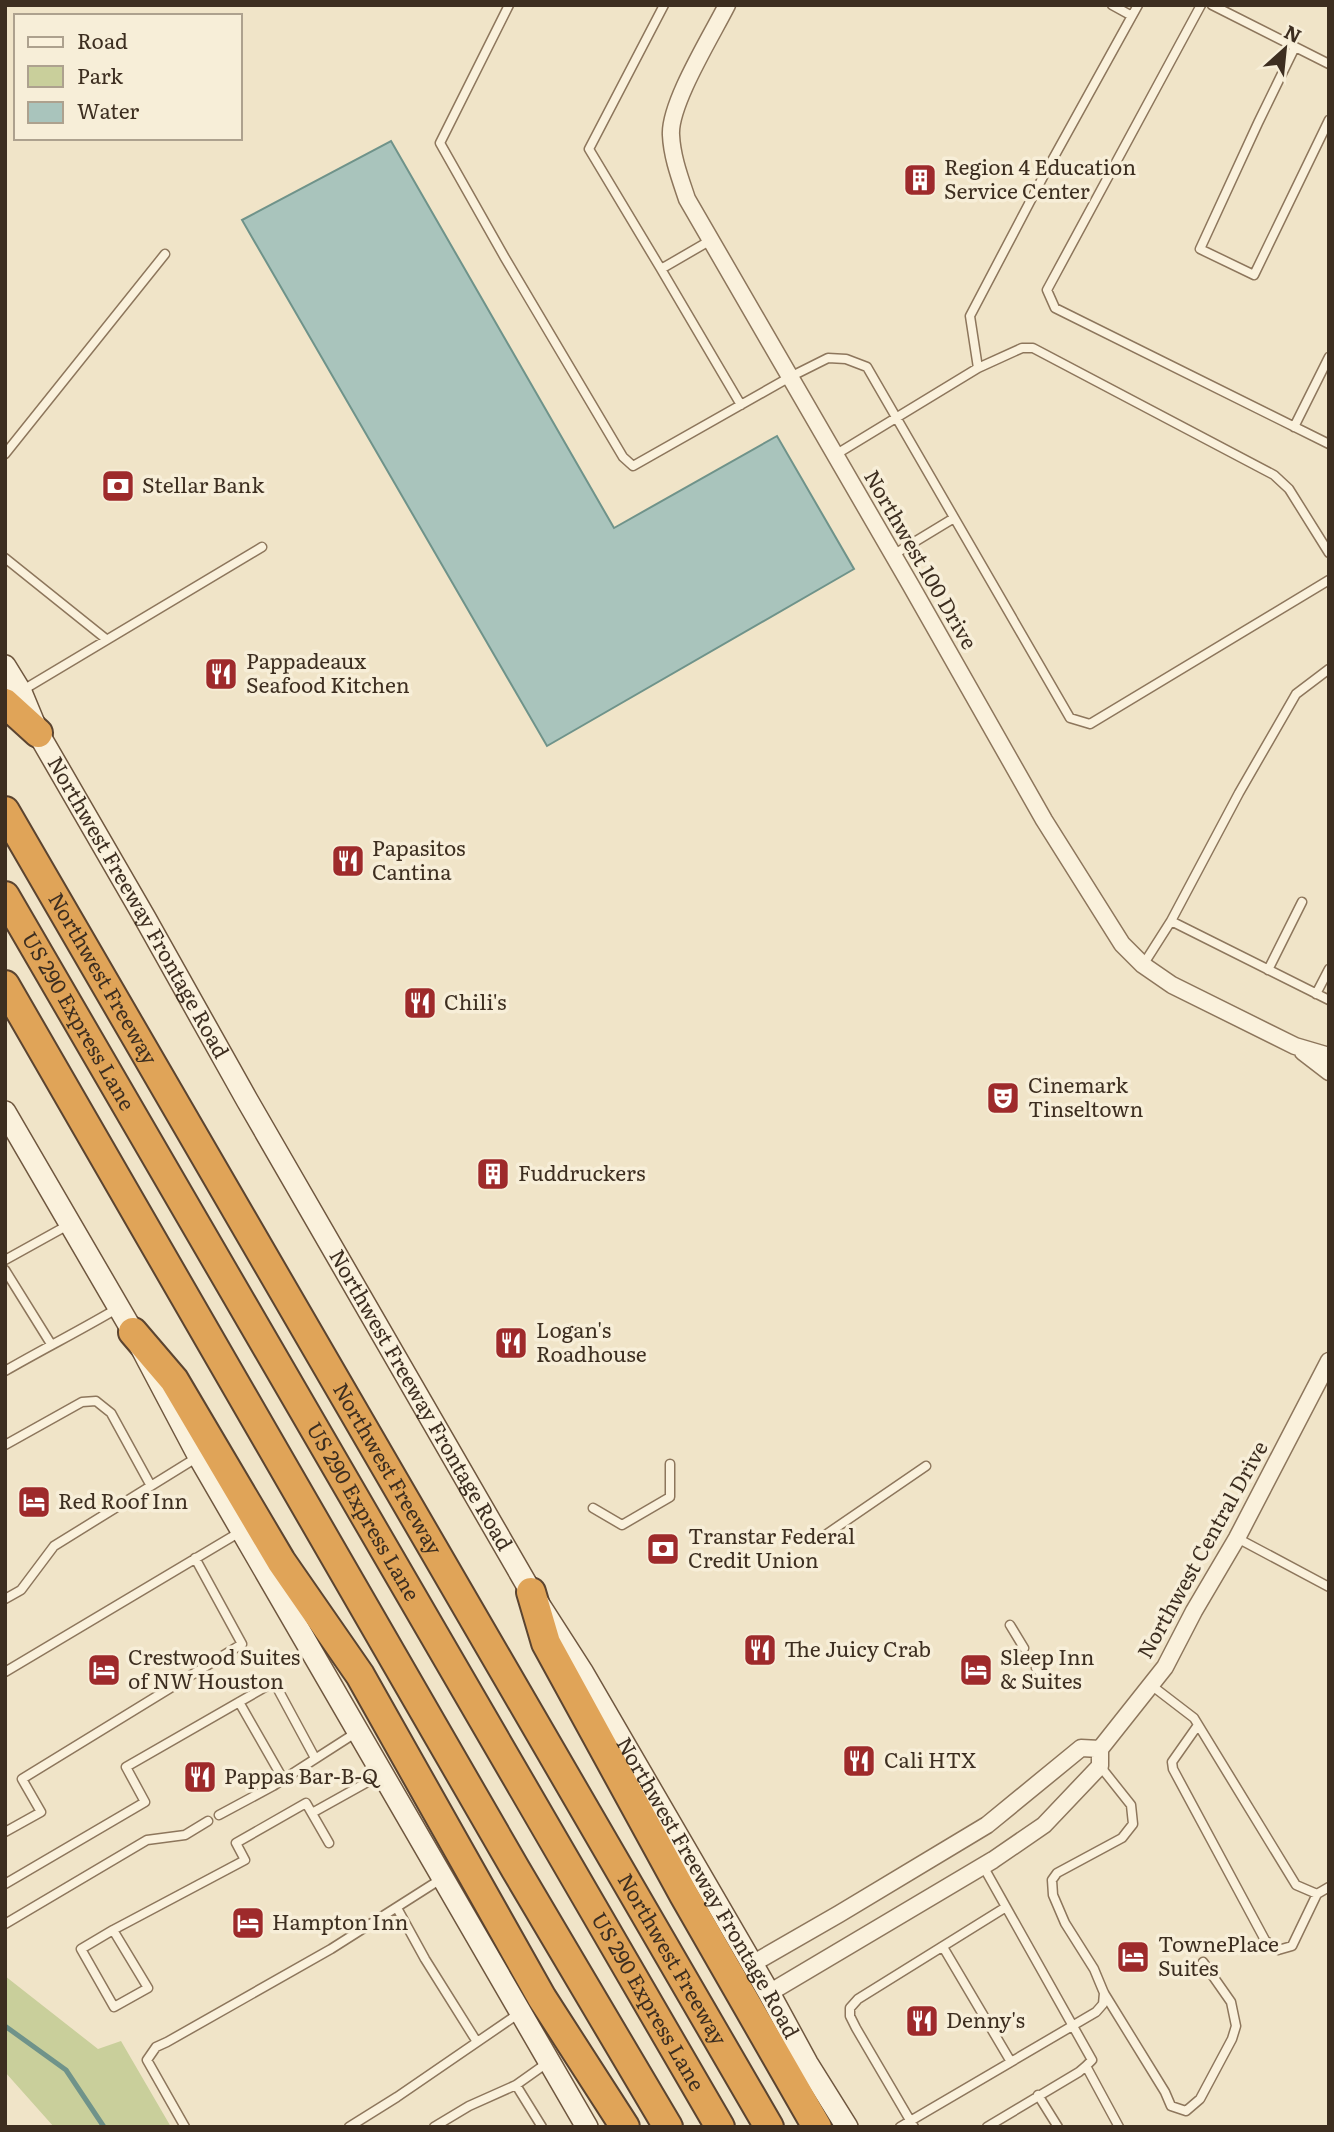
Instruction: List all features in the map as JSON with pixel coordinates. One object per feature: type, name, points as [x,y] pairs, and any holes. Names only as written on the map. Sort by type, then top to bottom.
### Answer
[{"type":"highway","points":[[13,697],[38,733]]},
{"type":"highway","name":"Northwest Freeway","points":[[5,811],[769,2127]]},
{"type":"highway","name":"US 290 Express Lane","points":[[5,895],[720,2127]]},
{"type":"highway","points":[[5,985],[516,1870],[668,2127]]},
{"type":"highway","points":[[133,1332],[174,1380],[281,1561],[360,1675],[542,1998],[625,2127]]},
{"type":"highway","points":[[531,1592],[546,1643],[684,1895],[817,2127]]},
{"type":"main road","points":[[5,666],[13,697]]},
{"type":"main road","name":"Northwest Freeway Frontage Road","points":[[38,733],[531,1592],[577,1662],[807,2063],[847,2127]]},
{"type":"main road","points":[[5,1112],[133,1332],[199,1457],[587,2127]]},
{"type":"street","name":"Northwest 100 Drive","points":[[727,5],[678,100],[670,133],[676,168],[687,199],[1044,820],[1113,931],[1132,955],[1172,985],[1295,1046],[1329,1056]]},
{"type":"street","name":"Northwest 100 Drive","points":[[1295,1046],[1329,1072]]},
{"type":"street","name":"Northwest Central Drive","points":[[752,1964],[956,1863],[983,1866],[1044,1825],[1100,1758],[1165,1667],[1237,1538],[1329,1361]]},
{"type":"street","name":"Northwest Central Drive","points":[[769,1993],[956,1863],[987,1825],[1081,1748],[1100,1758]]},
{"type":"lane","points":[[509,5],[440,143],[623,457],[633,466],[828,358],[846,359],[867,367],[1070,718],[1090,724],[1329,580]]},
{"type":"lane","points":[[664,5],[589,149],[741,405]]},
{"type":"lane","points":[[1112,5],[1132,16]]},
{"type":"lane","points":[[978,368],[970,316],[1138,5]]},
{"type":"lane","points":[[1201,5],[1047,290],[1055,308],[1329,444]]},
{"type":"lane","points":[[1212,5],[1328,63]]},
{"type":"lane","points":[[1295,47],[1200,249],[1254,275],[1329,120]]},
{"type":"lane","points":[[661,269],[711,240]]},
{"type":"lane","points":[[5,454],[165,254]]},
{"type":"lane","points":[[835,455],[978,368],[1022,348],[1033,348],[1274,475],[1289,489],[1329,553]]},
{"type":"lane","points":[[1294,427],[1329,357]]},
{"type":"lane","points":[[893,555],[954,518]]},
{"type":"lane","points":[[13,697],[262,547]]},
{"type":"lane","points":[[5,558],[106,639]]},
{"type":"lane","points":[[1143,965],[1171,921],[1239,793],[1296,694],[1329,669]]},
{"type":"lane","points":[[1268,970],[1303,902]]},
{"type":"lane","points":[[1171,921],[1329,1000]]},
{"type":"lane","points":[[1316,994],[1329,969]]},
{"type":"lane","points":[[5,1260],[70,1223]]},
{"type":"lane","points":[[5,1270],[51,1344]]},
{"type":"lane","points":[[5,1371],[51,1344],[79,1332],[118,1307]]},
{"type":"lane","points":[[5,1446],[82,1402],[96,1401],[111,1413],[151,1486]]},
{"type":"lane","points":[[5,1599],[21,1590],[54,1546],[199,1457]]},
{"type":"lane","points":[[593,1508],[622,1525],[670,1497],[670,1464]]},
{"type":"lane","points":[[818,1541],[926,1466]]},
{"type":"lane","points":[[5,1672],[243,1531]]},
{"type":"lane","points":[[1237,1538],[1329,1587]]},
{"type":"lane","points":[[5,1832],[41,1812],[22,1779],[242,1644],[195,1558]]},
{"type":"lane","points":[[1010,1625],[1024,1648]]},
{"type":"lane","points":[[1036,1668],[1048,1682],[1072,1682]]},
{"type":"lane","points":[[5,1884],[145,1802],[126,1767],[274,1682],[315,1758]]},
{"type":"lane","points":[[1151,1685],[1194,1718],[1296,1885],[1317,1894]]},
{"type":"lane","points":[[239,1702],[284,1779]]},
{"type":"lane","points":[[1198,1725],[1172,1762],[1173,1769],[1265,1940],[1278,1950],[1292,1946],[1317,1894],[1329,1887]]},
{"type":"lane","points":[[219,1815],[273,1786],[358,1731]]},
{"type":"lane","points":[[1100,1758],[1131,1805],[1133,1824],[1122,1838],[1057,1873],[1052,1880],[1053,1895],[1065,1923],[1094,1969],[1104,1993],[1171,2106],[1186,2111],[1200,2099],[1232,2039],[1236,2026],[1231,2002],[1203,1962]]},
{"type":"lane","points":[[312,1814],[382,1774]]},
{"type":"lane","points":[[113,1930],[148,1988],[114,2007],[81,1949],[113,1930],[245,1860],[236,1843],[306,1803],[329,1843]]},
{"type":"lane","points":[[5,1924],[147,1840],[186,1835],[208,1821]]},
{"type":"lane","points":[[983,1866],[1092,2060],[987,2127]]},
{"type":"lane","points":[[185,2127],[147,2060],[156,2047],[331,1949],[443,1878]]},
{"type":"lane","points":[[912,2124],[856,2028],[850,2016],[850,2008],[858,1999],[1006,1907]]},
{"type":"lane","points":[[397,1908],[425,1959],[477,2042]]},
{"type":"lane","points":[[943,1947],[1011,2062]]},
{"type":"lane","points":[[900,2127],[912,2124],[1096,2012],[1103,2004],[1104,1993]]},
{"type":"lane","points":[[349,2127],[397,2098],[521,2012]]},
{"type":"lane","points":[[434,2127],[469,2106],[516,2085],[549,2062]]},
{"type":"lane","points":[[1086,2066],[1119,2127]]},
{"type":"lane","points":[[516,2085],[542,2127]]},
{"type":"lane","points":[[1038,2095],[1058,2127]]},
{"type":"green space","points":[[5,1976],[98,2049],[121,2041],[171,2127],[54,2127],[5,2072]]},
{"type":"water","points":[[391,141],[614,528],[777,436],[854,569],[547,746],[242,220]]},
{"type":"waterway","points":[[5,2026],[66,2070],[104,2127]]},
{"type":"place","name":"Region 4 Education Service Center","points":[[920,180]]},
{"type":"place","name":"Stellar Bank","points":[[118,486]]},
{"type":"place","name":"Pappadeaux Seafood Kitchen","points":[[221,674]]},
{"type":"place","name":"Papasitos Cantina","points":[[348,861]]},
{"type":"place","name":"Chili's","points":[[420,1003]]},
{"type":"place","name":"Cinemark Tinseltown","points":[[1003,1098]]},
{"type":"place","name":"Fuddruckers","points":[[493,1174]]},
{"type":"place","name":"Logan's Roadhouse","points":[[511,1343]]},
{"type":"place","name":"Red Roof Inn","points":[[34,1502]]},
{"type":"place","name":"Transtar Federal Credit Union","points":[[663,1549]]},
{"type":"place","name":"The Juicy Crab","points":[[760,1650]]},
{"type":"place","name":"Crestwood Suites of NW Houston","points":[[104,1670]]},
{"type":"place","name":"Sleep Inn & Suites","points":[[976,1670]]},
{"type":"place","name":"Cali HTX","points":[[859,1761]]},
{"type":"place","name":"Pappas Bar-B-Q","points":[[200,1777]]},
{"type":"place","name":"Hampton Inn","points":[[248,1923]]},
{"type":"place","name":"TownePlace Suites","points":[[1133,1957]]},
{"type":"place","name":"Denny's","points":[[922,2021]]}]
